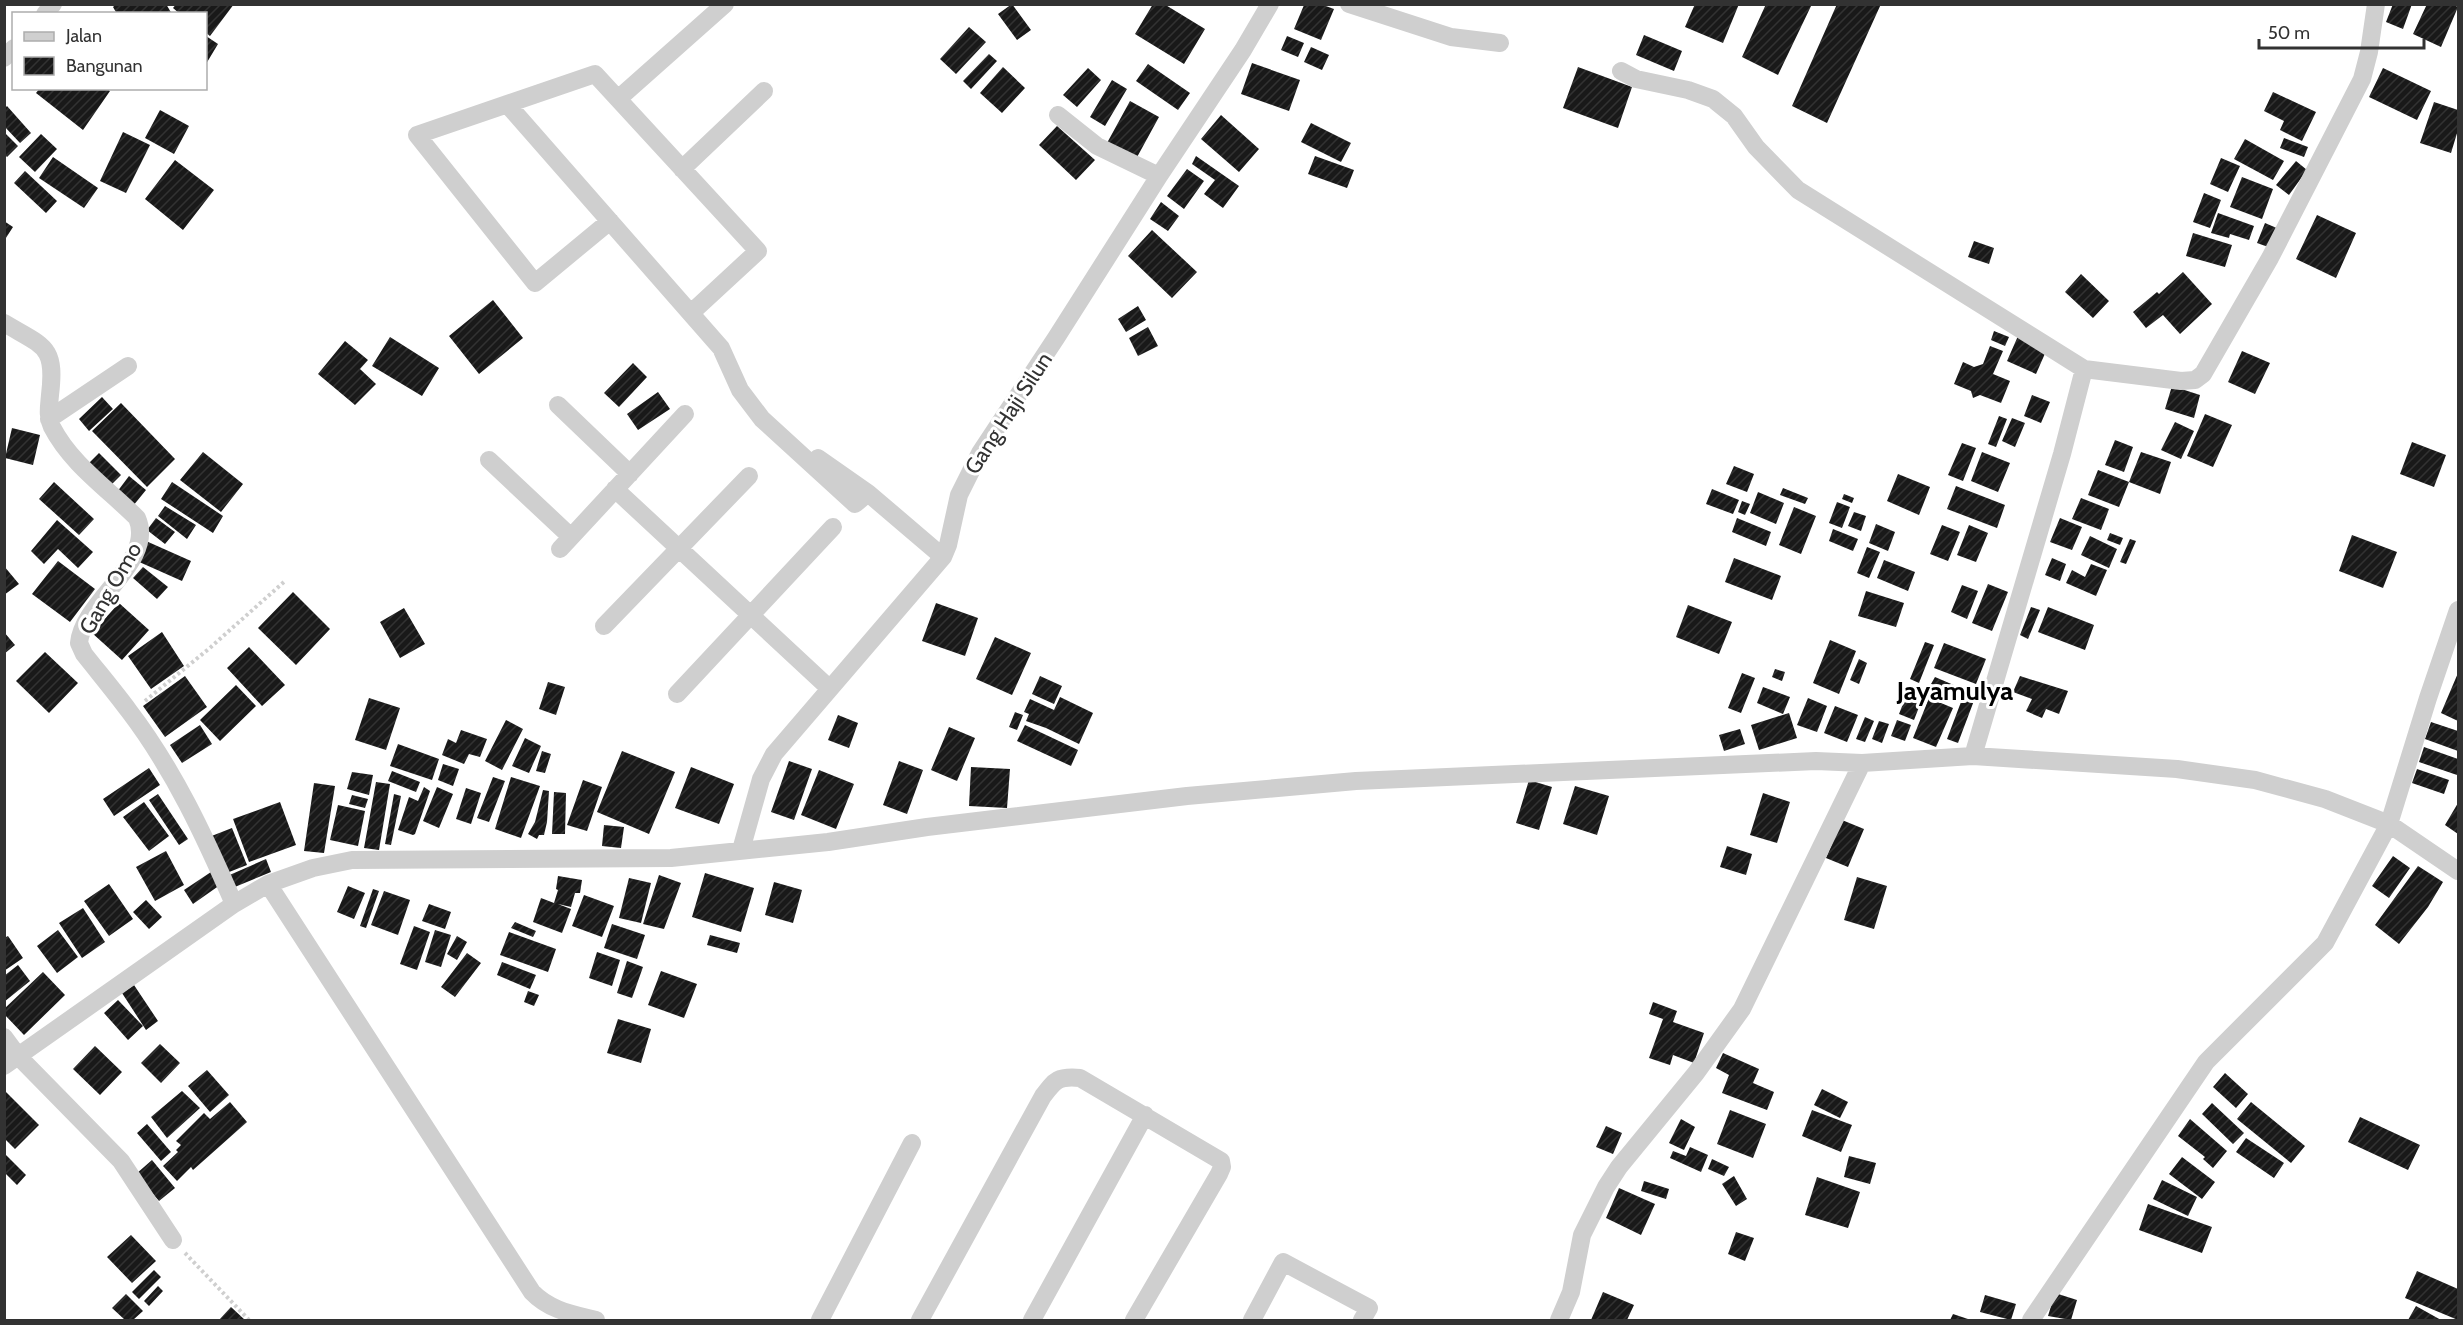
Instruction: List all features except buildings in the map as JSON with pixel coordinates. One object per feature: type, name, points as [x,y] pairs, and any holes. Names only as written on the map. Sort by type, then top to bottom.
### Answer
[{"type":"street","points":[[618,99],[725,4]]},
{"type":"street","name":"Gang Haji Silun","points":[[741,850],[766,767],[784,741],[943,557],[948,545],[959,495],[980,453],[1243,50],[1270,4]]},
{"type":"street","points":[[1348,4],[1451,37],[1500,43]]},
{"type":"street","points":[[1621,71],[1636,79],[1688,90],[1713,99],[1734,116],[1756,147],[1798,190],[2084,369],[2181,381],[2195,380],[2204,374],[2270,258],[2362,79],[2369,52],[2376,4]]},
{"type":"street","points":[[610,221],[535,283],[417,135],[595,74],[758,251],[691,313]]},
{"type":"street","points":[[682,169],[764,91]]},
{"type":"street","points":[[507,104],[722,348],[740,390],[762,419],[868,493],[943,557]]},
{"type":"street","points":[[1058,115],[1097,146],[1159,176]]},
{"type":"street","points":[[4,323],[38,343],[47,351],[52,360],[49,419]]},
{"type":"street","points":[[49,419],[128,366]]},
{"type":"street","points":[[1973,756],[2062,454],[2084,369]]},
{"type":"street","points":[[558,405],[630,474]]},
{"type":"street","points":[[489,460],[565,543],[686,414]]},
{"type":"street","name":"Gang Omo","points":[[49,419],[64,446],[87,472],[137,518],[141,527],[137,550],[84,626],[79,643],[84,654],[130,712],[177,784],[196,819],[234,904]]},
{"type":"street","points":[[604,626],[749,476]]},
{"type":"street","points":[[615,489],[829,688]]},
{"type":"street","points":[[677,694],[833,527]]},
{"type":"street","points":[[2031,1320],[2206,1062],[2325,943],[2389,824],[2458,610]]},
{"type":"street","points":[[11,1061],[234,904],[268,884],[313,868],[352,860],[397,858],[671,858],[828,842],[927,827],[1176,797],[1356,781],[1816,761],[1862,763],[1973,756],[2177,769],[2255,780],[2325,799],[2389,824],[2458,871]]},
{"type":"street","points":[[1559,1320],[1571,1292],[1582,1235],[1606,1187],[1619,1167],[1696,1073],[1742,1009],[1862,763]]},
{"type":"street","points":[[268,884],[532,1292],[559,1311],[596,1320]]},
{"type":"street","points":[[4,1037],[11,1061],[121,1161],[172,1240]]},
{"type":"street","points":[[920,1320],[1043,1096],[1054,1082],[1065,1077],[1080,1078],[1221,1161],[1222,1167],[1134,1320]]},
{"type":"street","points":[[1032,1320],[1145,1115]]},
{"type":"street","points":[[820,1320],[912,1143]]},
{"type":"street","points":[[1252,1320],[1283,1262],[1369,1308],[1362,1320]]},
{"type":"path","points":[[130,712],[211,647],[286,580]]},
{"type":"path","points":[[172,1240],[249,1320]]},
{"type":"district","name":"Jayamulya","points":[[1955,691]]}]
